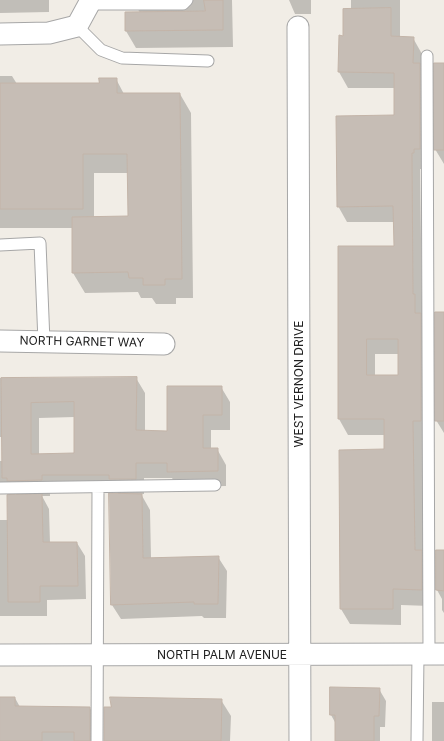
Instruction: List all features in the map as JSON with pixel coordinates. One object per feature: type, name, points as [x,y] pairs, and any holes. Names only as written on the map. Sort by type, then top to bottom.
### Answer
[{"type":"street","points":[[0,34],[49,33],[77,26],[88,2]]},
{"type":"street","name":"WEST VERNON DRIVE","points":[[298,27],[300,741]]},
{"type":"street","name":"NORTH GARNET WAY","points":[[0,341],[164,344]]},
{"type":"street","name":"NORTH PALM AVENUE","points":[[0,655],[430,654]]},
{"type":"lane","points":[[88,2],[183,4],[187,0]]},
{"type":"lane","points":[[77,26],[101,50],[122,58],[208,61]]},
{"type":"lane","points":[[417,741],[430,654],[427,56]]},
{"type":"lane","points":[[0,245],[40,243],[44,342]]},
{"type":"lane","points":[[0,488],[214,484]]},
{"type":"lane","points":[[97,741],[98,487]]},
{"type":"building","points":[[204,0],[223,0],[223,30],[125,31],[125,12],[205,11]]},
{"type":"building","points":[[391,8],[391,36],[414,37],[413,63],[420,63],[420,149],[414,149],[414,153],[412,153],[413,294],[415,294],[415,313],[421,313],[421,421],[413,421],[415,550],[422,550],[422,590],[393,589],[393,609],[340,609],[339,450],[384,449],[384,419],[338,419],[338,246],[394,246],[393,206],[337,207],[336,116],[394,115],[394,73],[338,72],[339,35],[343,36],[343,9]],"holes":[[[367,339],[398,339],[398,375],[367,375]]]},
{"type":"building","points":[[434,63],[444,63],[444,150],[434,150]]},
{"type":"building","points":[[99,78],[117,78],[117,93],[180,93],[182,279],[165,279],[165,285],[143,285],[143,278],[129,278],[128,272],[72,273],[72,217],[128,216],[127,154],[83,154],[83,209],[0,209],[0,83],[99,83]]},
{"type":"building","points":[[435,312],[444,312],[444,421],[435,421]]},
{"type":"building","points":[[137,377],[136,430],[167,431],[167,386],[222,386],[222,415],[203,415],[203,448],[218,448],[218,471],[167,472],[167,463],[136,463],[136,479],[109,479],[109,475],[42,475],[42,480],[7,481],[7,478],[2,478],[1,378]],"holes":[[[74,402],[74,453],[31,454],[31,403]]]},
{"type":"building","points":[[109,493],[142,494],[143,558],[219,556],[218,604],[194,604],[194,602],[111,605]]},
{"type":"building","points":[[42,494],[43,542],[77,542],[78,586],[40,586],[40,602],[8,602],[7,495]]},
{"type":"building","points":[[436,550],[444,550],[444,591],[436,590]]},
{"type":"building","points":[[330,687],[380,688],[379,716],[374,716],[374,741],[335,741],[335,715],[330,715]]},
{"type":"building","points":[[0,697],[15,697],[15,706],[90,707],[90,741],[74,741],[74,732],[42,732],[42,741],[0,741]]},
{"type":"building","points":[[110,697],[222,699],[221,741],[104,741],[104,707],[111,707]]}]
